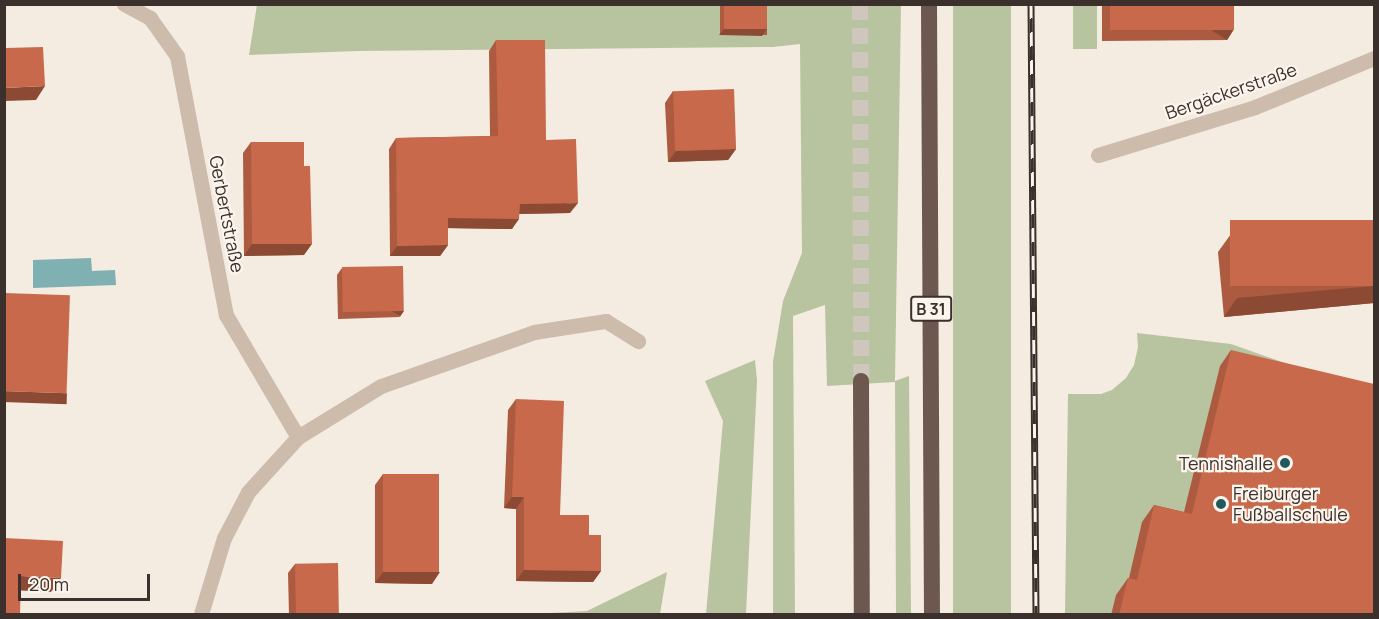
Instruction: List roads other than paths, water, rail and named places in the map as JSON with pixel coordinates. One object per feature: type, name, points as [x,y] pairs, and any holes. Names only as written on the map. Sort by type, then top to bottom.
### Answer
[{"type":"highway","name":"B 31","points":[[928,4],[932,615]]},
{"type":"highway","points":[[861,381],[862,615]]},
{"type":"street","name":"Gerbertstraße","points":[[124,4],[150,18],[177,56],[226,315],[297,437]]},
{"type":"street","name":"Bergäckerstraße","points":[[1098,155],[1255,107],[1374,58]]},
{"type":"street","points":[[201,615],[224,538],[248,492],[297,437],[381,386],[534,332],[606,321],[638,341]]},
{"type":"water","points":[[91,258],[92,271],[115,270],[116,285],[33,288],[33,260]]},
{"type":"tunnel","points":[[860,4],[861,381]]},
{"type":"railway","points":[[1031,4],[1036,614]]},
{"type":"place","name":"Tennishalle","points":[[1285,463]]},
{"type":"place","name":"Freiburger Fußballschule","points":[[1221,504]]}]
